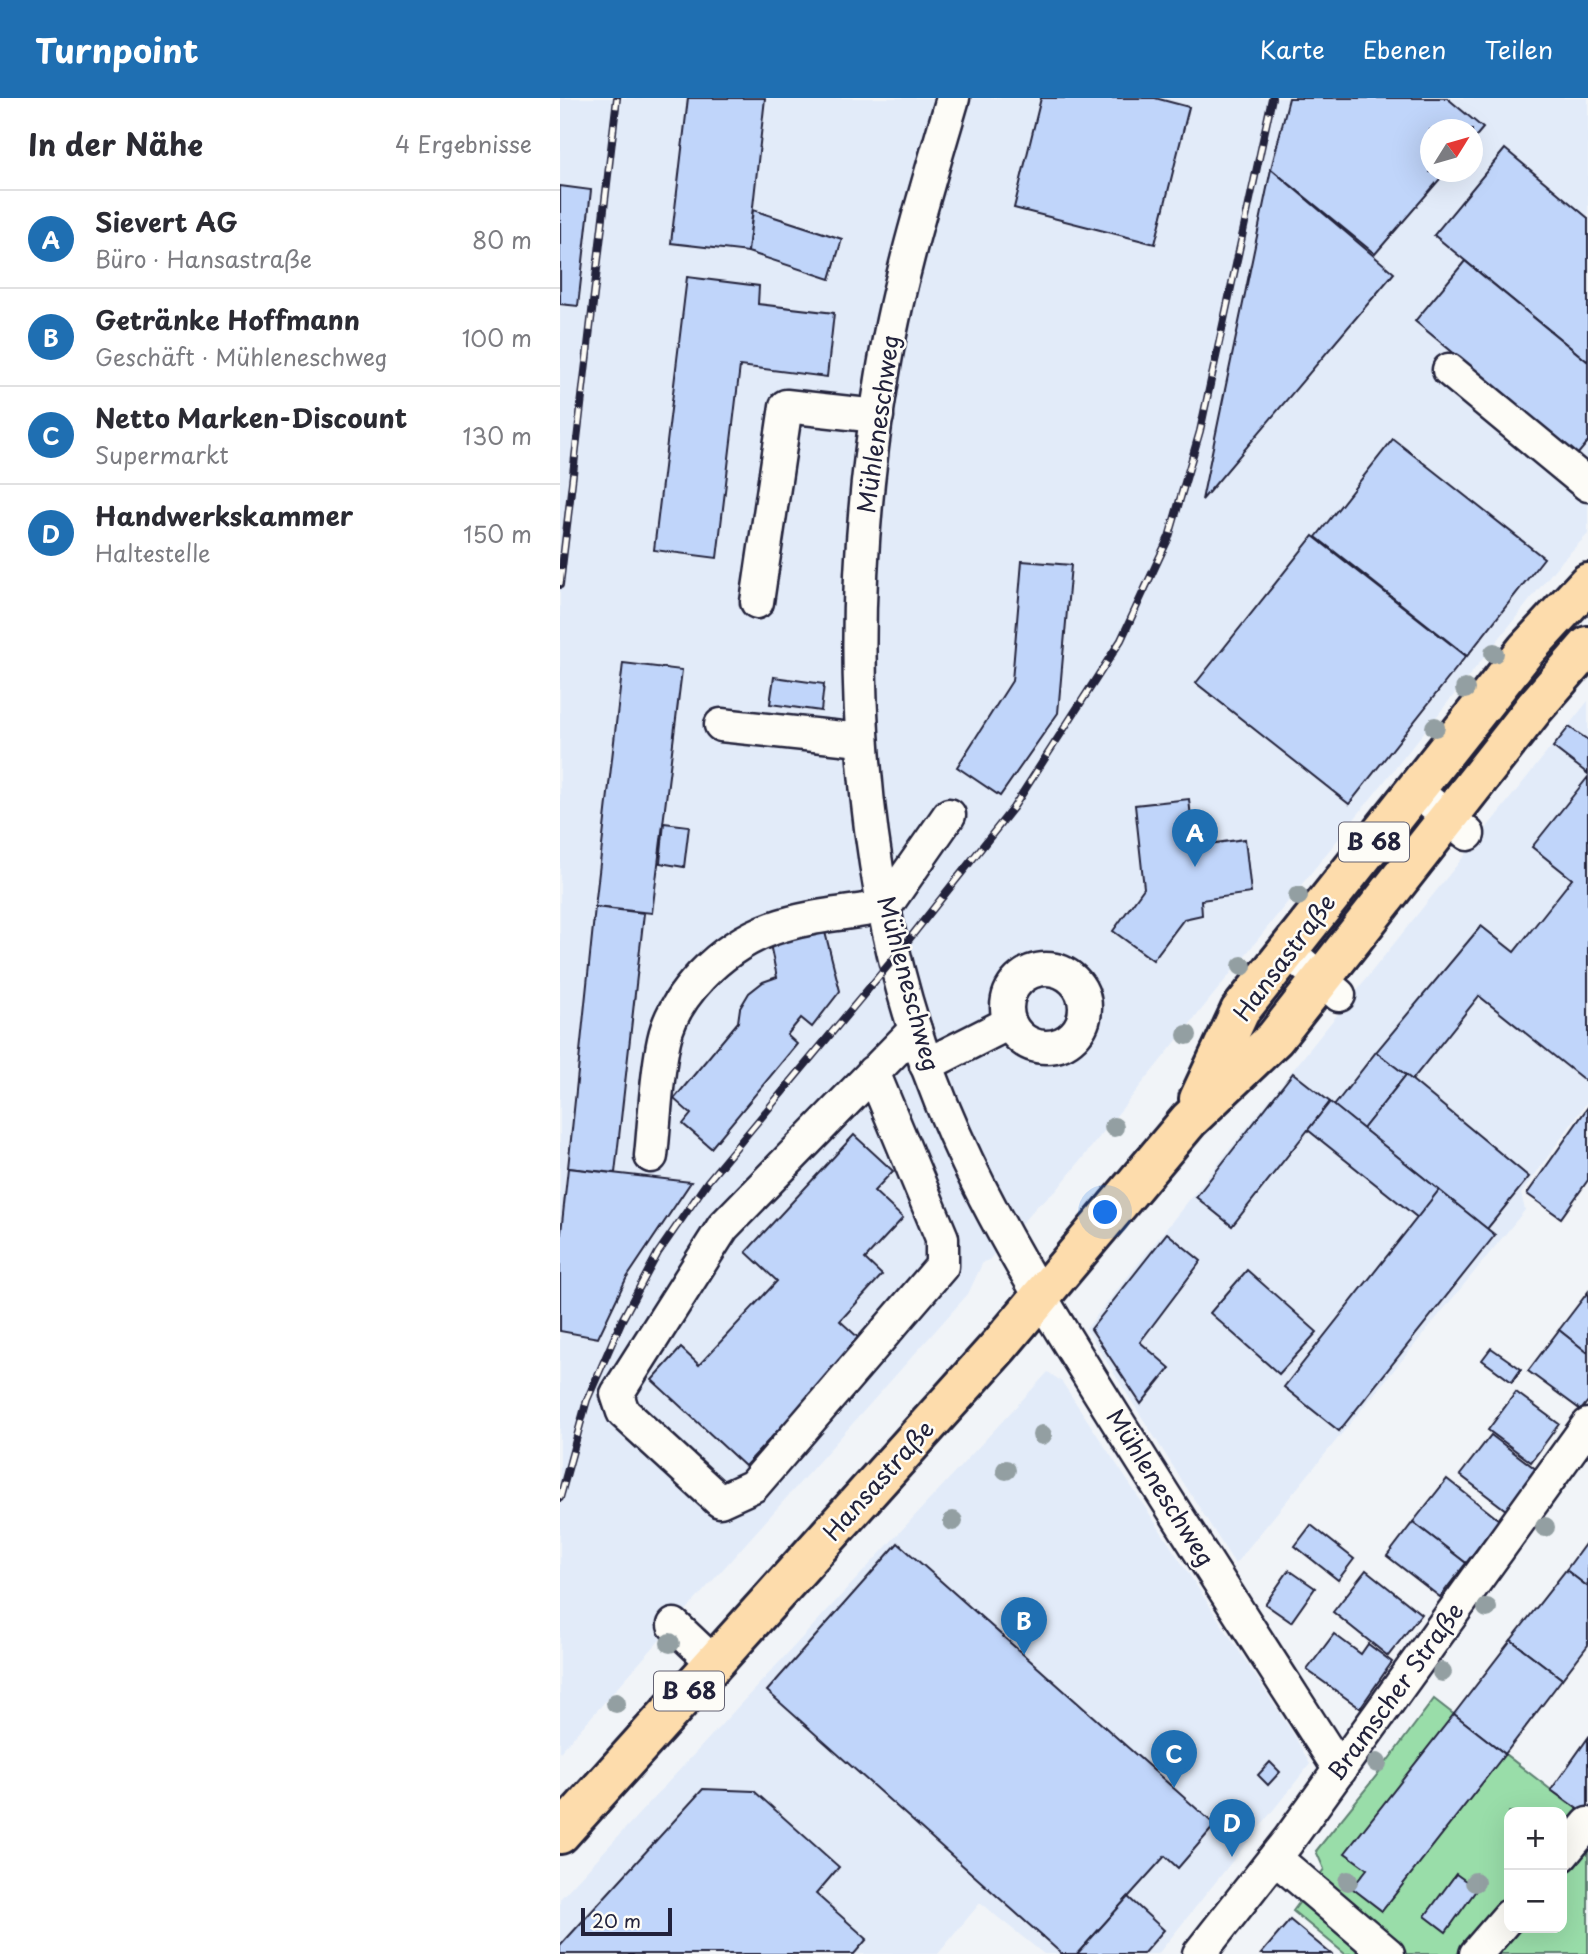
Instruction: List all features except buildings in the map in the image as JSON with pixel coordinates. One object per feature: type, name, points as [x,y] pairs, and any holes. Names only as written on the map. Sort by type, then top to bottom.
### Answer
[{"type":"main road","name":"Hansastraße","points":[[1189,1120],[1240,1012],[1526,650],[1588,583]]},
{"type":"main road","name":"Hansastraße","points":[[560,1834],[1041,1299],[1189,1120],[1330,987],[1458,826],[1588,646]]},
{"type":"street","name":"Mühleneschweg","points":[[953,98],[903,228],[860,565],[860,740],[885,907],[926,1065],[965,1156],[1041,1299],[1340,1770]]},
{"type":"street","points":[[1450,370],[1588,485]]},
{"type":"street","points":[[757,602],[786,406],[877,416]]},
{"type":"street","points":[[721,725],[860,740]]},
{"type":"street","points":[[1415,790],[1458,826]]},
{"type":"street","points":[[651,1156],[664,1037],[685,993],[722,953],[750,936],[786,923],[885,907],[949,815]]},
{"type":"street","points":[[1288,951],[1330,987]]},
{"type":"street","points":[[926,1065],[1009,1023]]},
{"type":"street","points":[[873,1072],[942,1238],[942,1266],[753,1486],[720,1501],[623,1412],[617,1394],[723,1227],[873,1072],[915,1030]]},
{"type":"street","name":"Bramscher Straße","points":[[1199,1954],[1340,1770],[1588,1425]]},
{"type":"street","points":[[674,1625],[715,1664]]},
{"type":"street","points":[[1567,1849],[1588,1824]]},
{"type":"street","points":[[1275,1858],[1388,1954]]},
{"type":"street","points":[[1476,1954],[1504,1922]]},
{"type":"shaded area","points":[[560,98],[1588,98],[1588,534],[1558,565],[1056,1191],[1037,1206],[989,1260],[983,1262],[968,1294],[560,1752]]},
{"type":"shaded area","points":[[1588,701],[1588,1101],[1521,1194],[1525,1210],[1235,1564],[1086,1329]]},
{"type":"shaded area","points":[[1048,1372],[1062,1382],[1294,1735],[1310,1764],[1158,1954],[1044,1954],[980,1903],[938,1954],[560,1954],[560,1899]]},
{"type":"green space","points":[[1434,1699],[1568,1803],[1588,1776],[1588,1954],[1345,1954],[1293,1911],[1324,1869],[1316,1851]]},
{"type":"railway","points":[[560,585],[617,98]]},
{"type":"railway","points":[[560,1498],[587,1400],[622,1320],[658,1253],[708,1181],[895,957],[1013,808],[1121,640],[1169,537],[1200,431],[1272,98]]},
{"type":"place","name":"Sievert AG","points":[[1195,867]]},
{"type":"place","name":"Getränke Hoffmann","points":[[1024,1655]]},
{"type":"place","name":"Netto Marken-Discount","points":[[1174,1788]]},
{"type":"place","name":"Handwerkskammer","points":[[1232,1857]]}]
